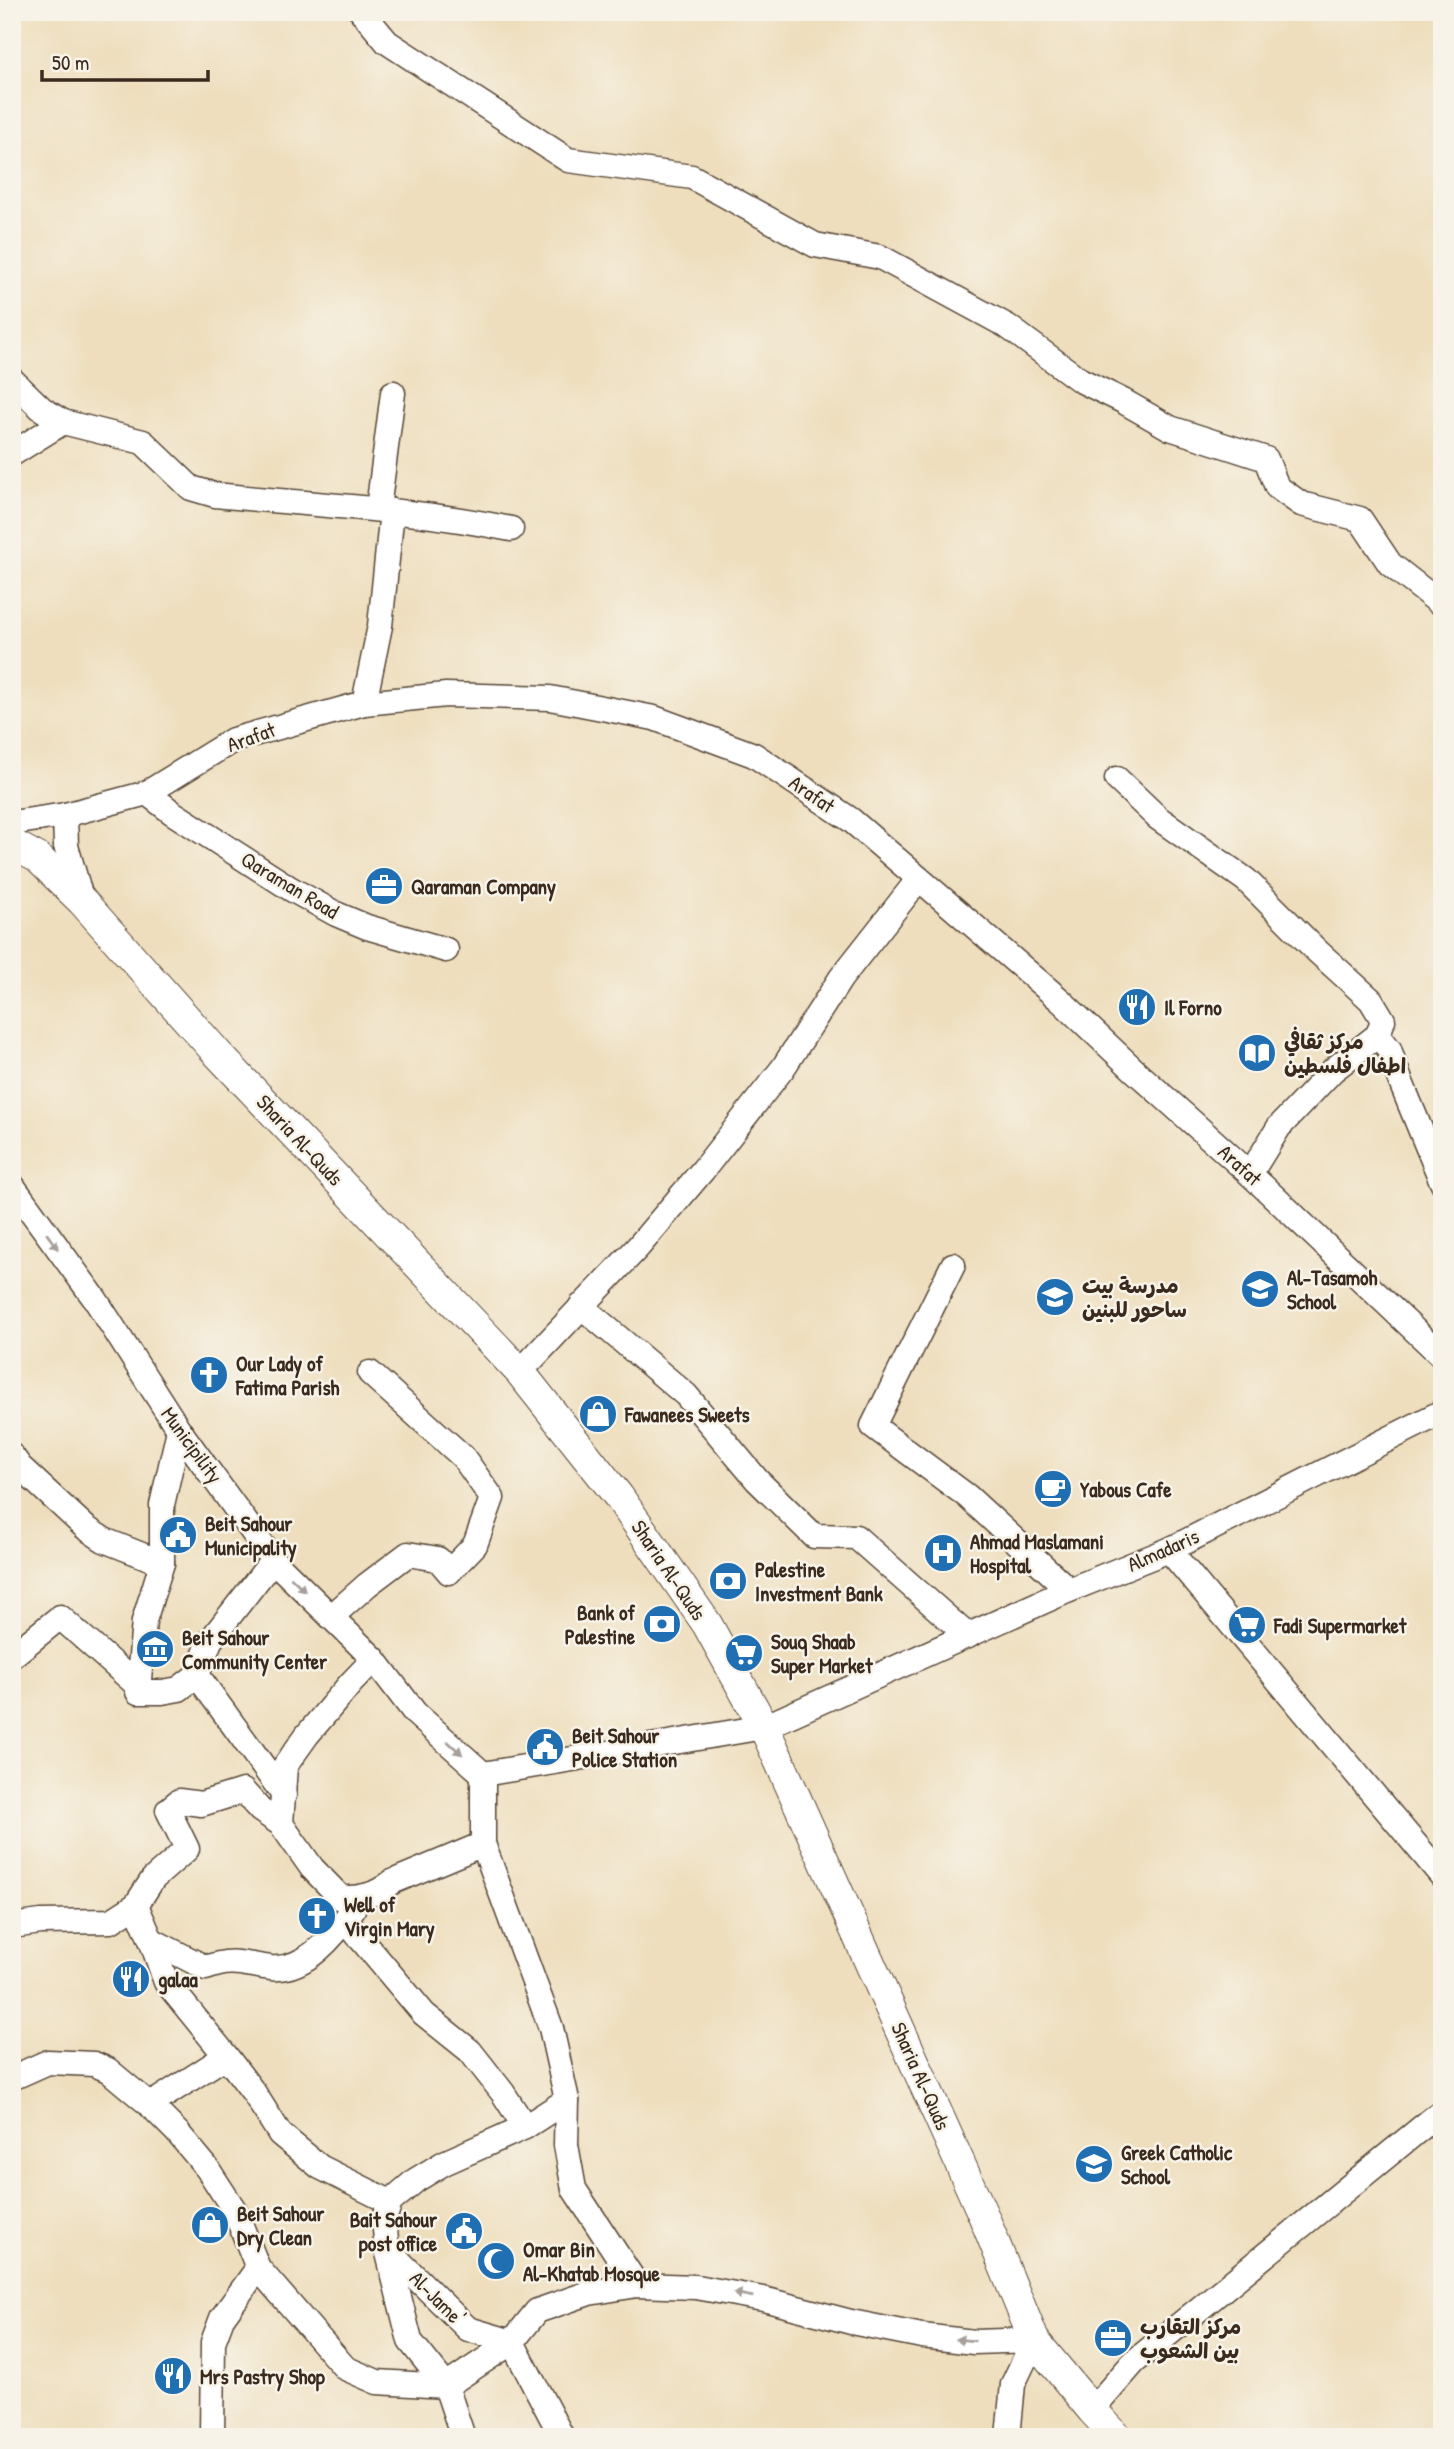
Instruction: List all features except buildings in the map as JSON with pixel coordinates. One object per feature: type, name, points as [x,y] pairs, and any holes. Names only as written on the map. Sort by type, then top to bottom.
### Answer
[{"type":"main road","name":"Sharia Al-Quds","points":[[12,844],[37,858],[82,901],[217,1053],[520,1372],[634,1518],[706,1624],[764,1727],[984,2217],[1034,2340],[1117,2437]]},
{"type":"street","points":[[362,12],[387,42],[568,160],[692,177],[815,245],[880,257],[1007,326],[1080,380],[1170,428],[1266,459],[1277,487],[1301,504],[1360,519],[1390,564],[1442,604]]},
{"type":"street","points":[[12,380],[42,409],[63,422],[142,442],[191,488],[215,495],[385,510],[464,519],[511,528]]},
{"type":"street","points":[[365,703],[380,626],[393,393]]},
{"type":"street","points":[[12,454],[63,422]]},
{"type":"street","name":"Arafat","points":[[12,823],[65,815],[147,793],[233,740],[365,703],[446,695],[550,698],[654,718],[754,755],[851,820],[1060,1000],[1250,1174],[1442,1356]]},
{"type":"street","points":[[1117,779],[1158,818],[1246,880],[1371,1000],[1383,1020],[1378,1035],[1333,1070],[1279,1127],[1250,1174]]},
{"type":"street","name":"Qaraman Road","points":[[147,793],[173,813],[291,889],[336,914],[367,927],[446,950]]},
{"type":"street","points":[[65,815],[66,846],[82,901]]},
{"type":"street","points":[[520,1372],[638,1247],[735,1129],[783,1068],[841,978],[918,880]]},
{"type":"street","points":[[1378,1035],[1389,1049],[1399,1080],[1442,1182]]},
{"type":"street","name":"Municipility","points":[[12,1185],[95,1299],[179,1430],[272,1559],[374,1659],[415,1713],[483,1774]]},
{"type":"street","points":[[953,1265],[873,1426],[967,1496],[1069,1590]]},
{"type":"street","points":[[581,1306],[686,1395],[757,1480],[814,1536],[856,1537],[968,1636]]},
{"type":"street","points":[[331,1617],[408,1554],[438,1559],[449,1572],[475,1545],[492,1498],[463,1457],[370,1373]]},
{"type":"street","name":"Almadaris","points":[[483,1774],[764,1727],[1069,1590],[1169,1550],[1442,1412]]},
{"type":"street","points":[[138,1689],[144,1620],[162,1563],[162,1505],[179,1430]]},
{"type":"street","points":[[12,1455],[20,1467],[86,1528],[104,1540],[162,1563]]},
{"type":"street","points":[[1169,1550],[1442,1876]]},
{"type":"street","points":[[12,1656],[60,1616],[138,1689],[162,1692],[179,1689],[197,1675],[210,1641],[272,1559]]},
{"type":"street","points":[[281,1824],[285,1766],[307,1735],[374,1659]]},
{"type":"street","points":[[197,1675],[284,1795]]},
{"type":"street","points":[[483,1774],[483,1843],[551,2028],[567,2100],[566,2146],[574,2189],[637,2285]]},
{"type":"street","points":[[12,1926],[41,1922],[111,1921],[136,1905],[153,1879],[187,1849],[168,1810],[179,1801],[201,1804],[243,1791],[260,1810],[281,1824],[330,1889],[341,1898],[359,1899],[483,1843]]},
{"type":"street","points":[[151,1940],[206,1968],[221,1962],[238,1961],[273,1968],[287,1967],[302,1962],[345,1920],[359,1899]]},
{"type":"street","points":[[136,1905],[166,1982],[254,2093],[280,2134],[320,2167],[390,2202]]},
{"type":"street","points":[[345,1920],[424,2014],[470,2051],[503,2093],[525,2127]]},
{"type":"street","points":[[150,2105],[226,2056]]},
{"type":"street","points":[[12,2078],[48,2062],[94,2064],[108,2070],[150,2105],[207,2168],[235,2211],[258,2268],[345,2368],[376,2382],[446,2386],[512,2342],[537,2311],[589,2293],[637,2285],[696,2287],[763,2299],[851,2322],[922,2336],[974,2342],[1034,2340],[1013,2384],[1008,2437]]},
{"type":"street","points":[[463,2437],[446,2386],[410,2341],[387,2249],[384,2220],[390,2202],[416,2180],[444,2163],[525,2127],[567,2100]]},
{"type":"street","points":[[1092,2410],[1134,2361],[1442,2112]]},
{"type":"street","name":"Al-Jame'","points":[[387,2249],[468,2329],[512,2342]]},
{"type":"street","points":[[212,2437],[213,2342],[222,2318],[258,2268]]},
{"type":"street","points":[[512,2342],[562,2437]]},
{"type":"place","name":"Qaraman Company","points":[[384,886]]},
{"type":"place","name":"Il Forno","points":[[1137,1007]]},
{"type":"place","name":"مركز ثقافي اطفال فلسطين","points":[[1257,1053]]},
{"type":"place","name":"Al-Tasamoh School","points":[[1260,1289]]},
{"type":"place","name":"مدرسة بيت ساحور للبنين","points":[[1055,1297]]},
{"type":"place","name":"Our Lady of Fatima Parish","points":[[209,1375]]},
{"type":"place","name":"Fawanees Sweets","points":[[598,1414]]},
{"type":"place","name":"Yabous Cafe","points":[[1053,1489]]},
{"type":"place","name":"Beit Sahour Municipality","points":[[178,1535]]},
{"type":"place","name":"Ahmad Maslamani Hospital","points":[[943,1553]]},
{"type":"place","name":"Palestine Investment Bank","points":[[728,1581]]},
{"type":"place","name":"Bank of Palestine","points":[[662,1624]]},
{"type":"place","name":"Fadi Supermarket","points":[[1247,1625]]},
{"type":"place","name":"Beit Sahour Community Center","points":[[155,1649]]},
{"type":"place","name":"Souq Shaab Super Market","points":[[744,1653]]},
{"type":"place","name":"Beit Sahour Police Station","points":[[545,1747]]},
{"type":"place","name":"Well of Virgin Mary","points":[[317,1916]]},
{"type":"place","name":"galaa","points":[[131,1979]]},
{"type":"place","name":"Greek Catholic School","points":[[1094,2164]]},
{"type":"place","name":"Beit Sahour Dry Clean","points":[[210,2225]]},
{"type":"place","name":"Bait Sahour post office","points":[[464,2231]]},
{"type":"place","name":"Omar Bin Al-Khatab Mosque","points":[[496,2261]]},
{"type":"place","name":"مركز التقارب بين الشعوب","points":[[1113,2338]]},
{"type":"place","name":"Mrs Pastry Shop","points":[[173,2376]]}]
